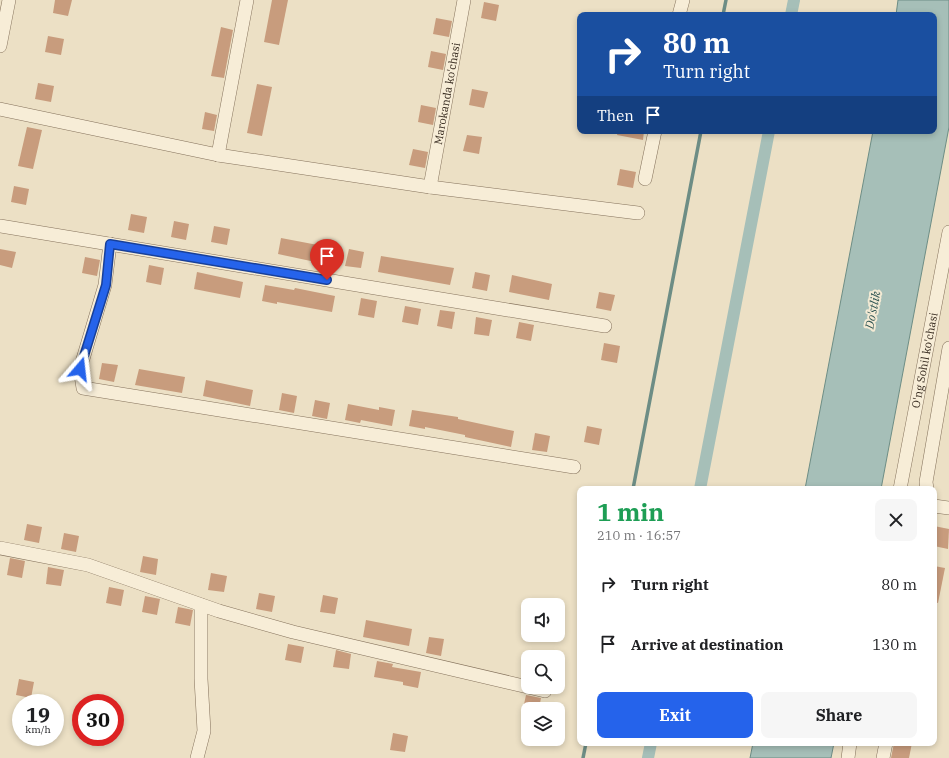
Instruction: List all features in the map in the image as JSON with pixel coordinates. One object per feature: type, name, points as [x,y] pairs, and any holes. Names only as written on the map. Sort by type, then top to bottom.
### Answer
[{"type":"street","points":[[0,46],[9,0]]},
{"type":"street","points":[[218,155],[247,0]]},
{"type":"street","name":"Marokanda ko'chasi","points":[[430,187],[464,0]]},
{"type":"street","points":[[680,12],[682,0]]},
{"type":"street","points":[[0,109],[218,155],[430,187],[638,213]]},
{"type":"street","points":[[645,179],[654,134]]},
{"type":"street","points":[[0,226],[605,326]]},
{"type":"street","name":"O'ng Sohil ko'chasi","points":[[901,486],[949,232]]},
{"type":"street","points":[[110,244],[106,285],[80,369],[83,388],[574,467]]},
{"type":"street","points":[[927,486],[926,482],[949,348]]},
{"type":"street","points":[[937,506],[949,508]]},
{"type":"street","points":[[0,548],[88,565],[201,604],[293,632],[521,685]]},
{"type":"street","points":[[197,758],[204,731],[201,678],[201,604]]},
{"type":"street","points":[[848,758],[850,746]]},
{"type":"street","points":[[883,758],[885,746]]},
{"type":"water","name":"Do'stlik","points":[[898,0],[949,0],[949,127],[882,486],[806,486],[872,134],[937,134],[937,12],[896,12]]},
{"type":"water","points":[[752,746],[833,746],[831,758],[750,758]]},
{"type":"building","points":[[55,0],[72,0],[68,16],[53,13]]},
{"type":"building","points":[[272,0],[288,0],[279,45],[264,42]]},
{"type":"building","points":[[484,2],[499,5],[496,21],[481,18]]},
{"type":"building","points":[[436,18],[452,21],[449,37],[433,34]]},
{"type":"building","points":[[221,27],[233,30],[224,78],[211,76]]},
{"type":"building","points":[[48,36],[64,39],[61,55],[45,52]]},
{"type":"building","points":[[431,51],[446,54],[443,70],[428,67]]},
{"type":"building","points":[[38,83],[54,86],[51,102],[35,99]]},
{"type":"building","points":[[257,84],[272,87],[262,136],[247,133]]},
{"type":"building","points":[[472,89],[488,92],[484,108],[469,105]]},
{"type":"building","points":[[421,105],[436,108],[433,125],[418,122]]},
{"type":"building","points":[[205,112],[217,115],[214,131],[202,129]]},
{"type":"building","points":[[27,127],[42,130],[33,169],[18,166]]},
{"type":"building","points":[[617,134],[644,134],[643,140]]},
{"type":"building","points":[[467,135],[482,137],[479,154],[463,151]]},
{"type":"building","points":[[413,149],[428,152],[425,168],[409,165]]},
{"type":"building","points":[[620,169],[636,172],[633,188],[617,185]]},
{"type":"building","points":[[14,186],[29,189],[26,205],[11,202]]},
{"type":"building","points":[[131,214],[147,217],[144,233],[128,230]]},
{"type":"building","points":[[174,221],[189,224],[186,240],[171,237]]},
{"type":"building","points":[[214,226],[230,229],[227,245],[211,242]]},
{"type":"building","points":[[281,238],[323,246],[320,263],[278,254]]},
{"type":"building","points":[[0,249],[16,252],[12,268],[0,265]]},
{"type":"building","points":[[349,249],[364,252],[361,268],[345,266]]},
{"type":"building","points":[[381,256],[454,268],[450,285],[378,272]]},
{"type":"building","points":[[85,257],[100,260],[97,276],[82,273]]},
{"type":"building","points":[[149,265],[164,268],[161,285],[146,282]]},
{"type":"building","points":[[197,272],[243,282],[240,298],[194,289]]},
{"type":"building","points":[[475,272],[490,275],[487,291],[472,288]]},
{"type":"building","points":[[512,275],[552,284],[549,300],[509,292]]},
{"type":"building","points":[[265,285],[294,290],[295,288],[335,296],[332,312],[277,302],[277,304],[262,301]]},
{"type":"building","points":[[599,292],[615,295],[611,311],[596,308]]},
{"type":"building","points":[[361,298],[377,301],[374,318],[358,315]]},
{"type":"building","points":[[405,306],[421,309],[418,325],[402,322]]},
{"type":"building","points":[[440,310],[455,312],[452,329],[437,326]]},
{"type":"building","points":[[476,317],[492,320],[489,336],[474,334]]},
{"type":"building","points":[[519,322],[534,325],[531,341],[516,338]]},
{"type":"building","points":[[604,343],[620,346],[617,363],[601,360]]},
{"type":"building","points":[[102,363],[118,365],[114,382],[99,379]]},
{"type":"building","points":[[139,369],[185,377],[182,393],[135,385]]},
{"type":"building","points":[[206,380],[253,390],[250,406],[203,396]]},
{"type":"building","points":[[282,393],[297,396],[294,413],[279,410]]},
{"type":"building","points":[[315,400],[330,403],[327,419],[312,416]]},
{"type":"building","points":[[348,404],[379,410],[379,407],[395,410],[392,426],[361,420],[360,423],[345,420]]},
{"type":"building","points":[[412,410],[458,417],[458,419],[514,431],[511,447],[465,437],[465,435],[425,427],[425,429],[409,426]]},
{"type":"building","points":[[587,426],[602,429],[599,445],[584,442]]},
{"type":"building","points":[[535,433],[550,436],[547,452],[532,450]]},
{"type":"building","points":[[27,524],[42,527],[39,543],[24,540]]},
{"type":"building","points":[[937,527],[949,529],[948,549],[937,547]]},
{"type":"building","points":[[64,533],[79,536],[76,552],[61,549]]},
{"type":"building","points":[[143,556],[158,559],[156,575],[140,572]]},
{"type":"building","points":[[10,558],[25,561],[22,578],[7,575]]},
{"type":"building","points":[[48,567],[64,570],[61,586],[46,584]]},
{"type":"building","points":[[937,567],[945,568],[937,603]]},
{"type":"building","points":[[211,573],[227,576],[224,592],[208,590]]},
{"type":"building","points":[[109,587],[124,590],[121,606],[106,603]]},
{"type":"building","points":[[259,593],[275,596],[272,612],[256,609]]},
{"type":"building","points":[[323,595],[338,598],[335,614],[320,612]]},
{"type":"building","points":[[145,596],[160,599],[157,615],[142,612]]},
{"type":"building","points":[[178,607],[193,610],[190,626],[175,623]]},
{"type":"building","points":[[366,620],[412,629],[409,646],[363,637]]},
{"type":"building","points":[[429,637],[444,639],[441,656],[426,653]]},
{"type":"building","points":[[288,644],[304,647],[301,663],[285,660]]},
{"type":"building","points":[[336,650],[351,654],[349,669],[333,667]]},
{"type":"building","points":[[377,661],[393,664],[392,667],[421,672],[418,688],[403,685],[403,682],[374,677]]},
{"type":"building","points":[[19,679],[34,682],[32,694],[16,694]]},
{"type":"building","points":[[526,695],[541,698],[540,702],[524,702]]},
{"type":"building","points":[[393,733],[408,736],[405,752],[390,750]]},
{"type":"building","points":[[893,746],[911,746],[909,758],[891,758]]},
{"type":"waterway","points":[[724,12],[726,0]]},
{"type":"waterway","points":[[792,12],[794,0]]},
{"type":"waterway","points":[[634,486],[700,134]]},
{"type":"waterway","points":[[701,486],[768,134]]},
{"type":"waterway","points":[[583,758],[585,746]]},
{"type":"waterway","points":[[648,758],[650,746]]},
{"type":"route","points":[[80,369],[106,285],[110,244],[327,280]]}]
